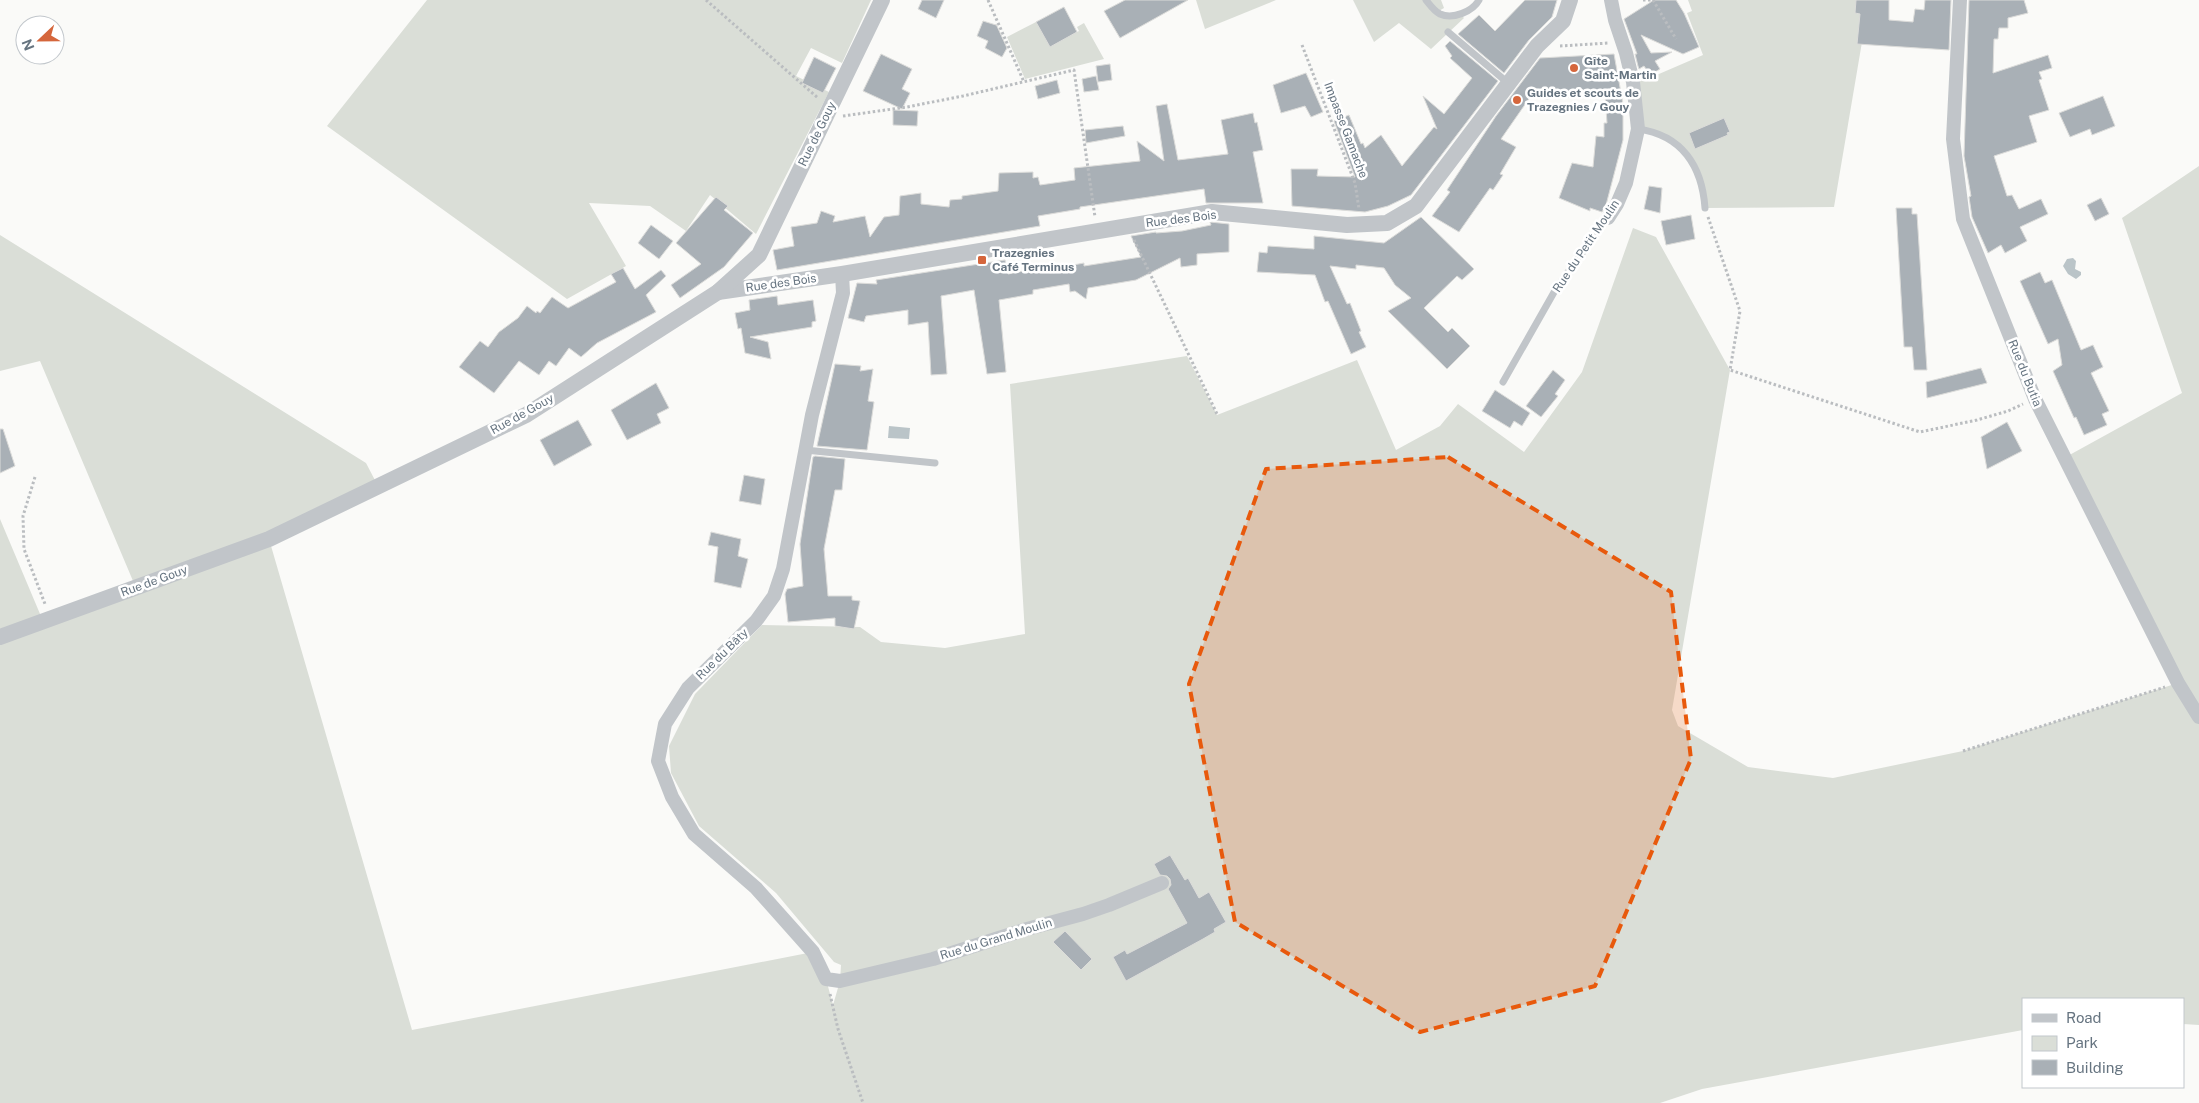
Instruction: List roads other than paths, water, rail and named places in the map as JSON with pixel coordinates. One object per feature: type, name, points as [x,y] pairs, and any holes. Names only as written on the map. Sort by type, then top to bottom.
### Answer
[{"type":"street","name":"Rue de Gouy","points":[[0,637],[269,539],[526,415],[718,292],[758,255],[882,0]]},
{"type":"street","name":"Rue des Bois","points":[[718,292],[842,274],[1212,212],[1361,224],[1388,223],[1416,206],[1537,46],[1563,20],[1570,0]]},
{"type":"street","name":"Rue du Petit Moulin","points":[[1608,218],[1617,204],[1626,183],[1638,129],[1633,82],[1611,0]]},
{"type":"street","name":"Rue du Butia","points":[[1960,0],[1953,139],[1964,219],[2035,399],[2178,683],[2199,717]]},
{"type":"street","name":"Rue du Bâty","points":[[826,979],[813,952],[756,888],[694,834],[672,797],[658,761],[665,724],[688,688],[756,621],[774,596],[783,570],[812,415],[841,302],[842,274]]},
{"type":"street","name":"Rue du Grand Moulin","points":[[826,979],[840,981],[933,959],[1109,905],[1162,883]]},
{"type":"lane","points":[[1426,0],[1433,9],[1442,15],[1451,16],[1470,9],[1479,0]]},
{"type":"lane","points":[[1448,32],[1508,83]]},
{"type":"lane","points":[[1638,129],[1667,136],[1684,151],[1696,168],[1704,191],[1705,208]]},
{"type":"lane","name":"Rue du Petit Moulin","points":[[1503,382],[1557,287],[1608,218]]},
{"type":"lane","points":[[805,450],[935,463]]},
{"type":"place","name":"Gîte Saint-Martin","points":[[1574,68]]},
{"type":"place","name":"Guides et scouts de Trazegnies / Gouy","points":[[1517,100]]},
{"type":"place","name":"Trazegnies Café Terminus","points":[[982,260]]}]
